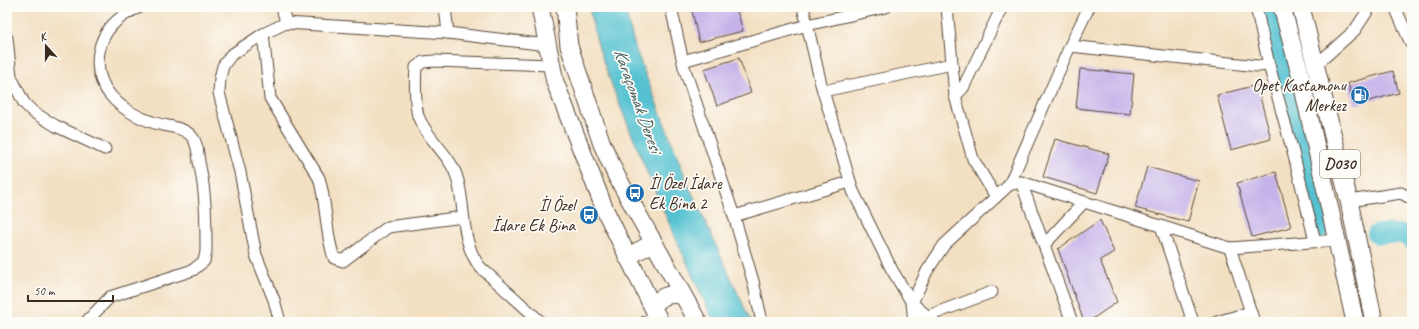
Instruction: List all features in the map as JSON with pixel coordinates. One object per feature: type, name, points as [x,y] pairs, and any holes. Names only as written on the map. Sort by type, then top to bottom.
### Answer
[{"type":"main road","points":[[540,7],[555,82],[605,210],[654,317]]},
{"type":"main road","points":[[565,7],[569,46],[602,144],[616,175],[653,244],[698,322]]},
{"type":"main road","points":[[1282,7],[1299,70],[1355,322]]},
{"type":"main road","name":"D030","points":[[1301,7],[1349,201],[1374,322]]},
{"type":"main road","points":[[627,257],[653,244]]},
{"type":"main road","points":[[654,317],[657,300],[674,293],[681,294]]},
{"type":"street","points":[[86,322],[110,297],[193,270],[204,261],[206,252],[204,182],[196,144],[193,138],[188,133],[152,122],[130,112],[103,86],[97,69],[100,44],[106,31],[128,12],[140,7]]},
{"type":"street","points":[[282,7],[286,24]]},
{"type":"street","points":[[445,7],[448,33]]},
{"type":"street","points":[[671,7],[683,61],[734,216],[753,281],[762,322]]},
{"type":"street","points":[[804,7],[823,92],[850,182],[876,239],[912,302],[931,319]]},
{"type":"street","points":[[683,61],[856,10],[886,7]]},
{"type":"street","points":[[947,7],[955,96],[973,159],[996,197]]},
{"type":"street","points":[[955,96],[963,88],[1002,7]]},
{"type":"street","points":[[992,292],[931,319],[914,319],[912,302],[927,271],[944,245],[1009,185],[1070,46],[1089,7]]},
{"type":"street","points":[[1256,7],[1269,65],[1315,241]]},
{"type":"street","points":[[1316,64],[1355,30],[1370,7]]},
{"type":"street","points":[[1395,7],[1412,46]]},
{"type":"street","points":[[280,322],[274,300],[256,255],[240,172],[219,93],[220,78],[223,66],[231,55],[264,34],[286,24],[448,33],[547,45]]},
{"type":"street","points":[[264,34],[270,98],[319,178],[323,192],[329,244],[334,258],[343,261],[388,227],[463,217]]},
{"type":"street","points":[[7,38],[11,77],[24,103],[33,112],[56,126],[105,149]]},
{"type":"street","points":[[1070,46],[1258,66],[1269,65]]},
{"type":"street","points":[[541,322],[480,266],[473,256],[466,238],[458,180],[452,165],[429,135],[418,115],[416,67],[423,62],[434,61],[551,65]]},
{"type":"street","points":[[823,92],[952,64]]},
{"type":"street","points":[[734,216],[850,182]]},
{"type":"street","points":[[1009,185],[1021,182],[1230,248],[1336,240]]},
{"type":"street","points":[[1021,182],[1072,322]]},
{"type":"street","points":[[1349,201],[1401,193],[1412,199]]},
{"type":"street","points":[[1044,244],[1084,202]]},
{"type":"street","points":[[1162,226],[1193,322]]},
{"type":"street","points":[[1217,322],[1252,317],[1230,248]]},
{"type":"water","name":"Karaçomak Deresi","points":[[589,7],[624,7],[636,50],[688,184],[751,322],[714,322],[680,249],[616,96],[600,52]]},
{"type":"building","points":[[691,7],[736,7],[743,31],[699,42]]},
{"type":"building","points":[[739,58],[751,93],[717,106],[704,69]]},
{"type":"building","points":[[1080,69],[1134,74],[1130,114],[1076,108]]},
{"type":"building","points":[[1393,71],[1399,93],[1354,105],[1348,83]]},
{"type":"building","points":[[1257,85],[1271,139],[1231,150],[1217,95]]},
{"type":"building","points":[[1055,139],[1109,154],[1097,193],[1043,177]]},
{"type":"building","points":[[1147,167],[1199,181],[1188,222],[1135,208]]},
{"type":"building","points":[[1276,172],[1291,227],[1252,237],[1237,183]]},
{"type":"building","points":[[1100,220],[1114,252],[1100,260],[1117,302],[1088,322],[1084,322],[1058,249]]},
{"type":"waterway","points":[[1268,7],[1320,229]]},
{"type":"waterway","points":[[1377,234],[1404,234],[1412,240]]},
{"type":"place","name":"Opet Kastamonu Merkez","points":[[1360,95]]},
{"type":"place","name":"İl Özel İdare Ek Bina 2","points":[[635,193]]},
{"type":"place","name":"İl Özel İdare Ek Bina","points":[[589,215]]}]
